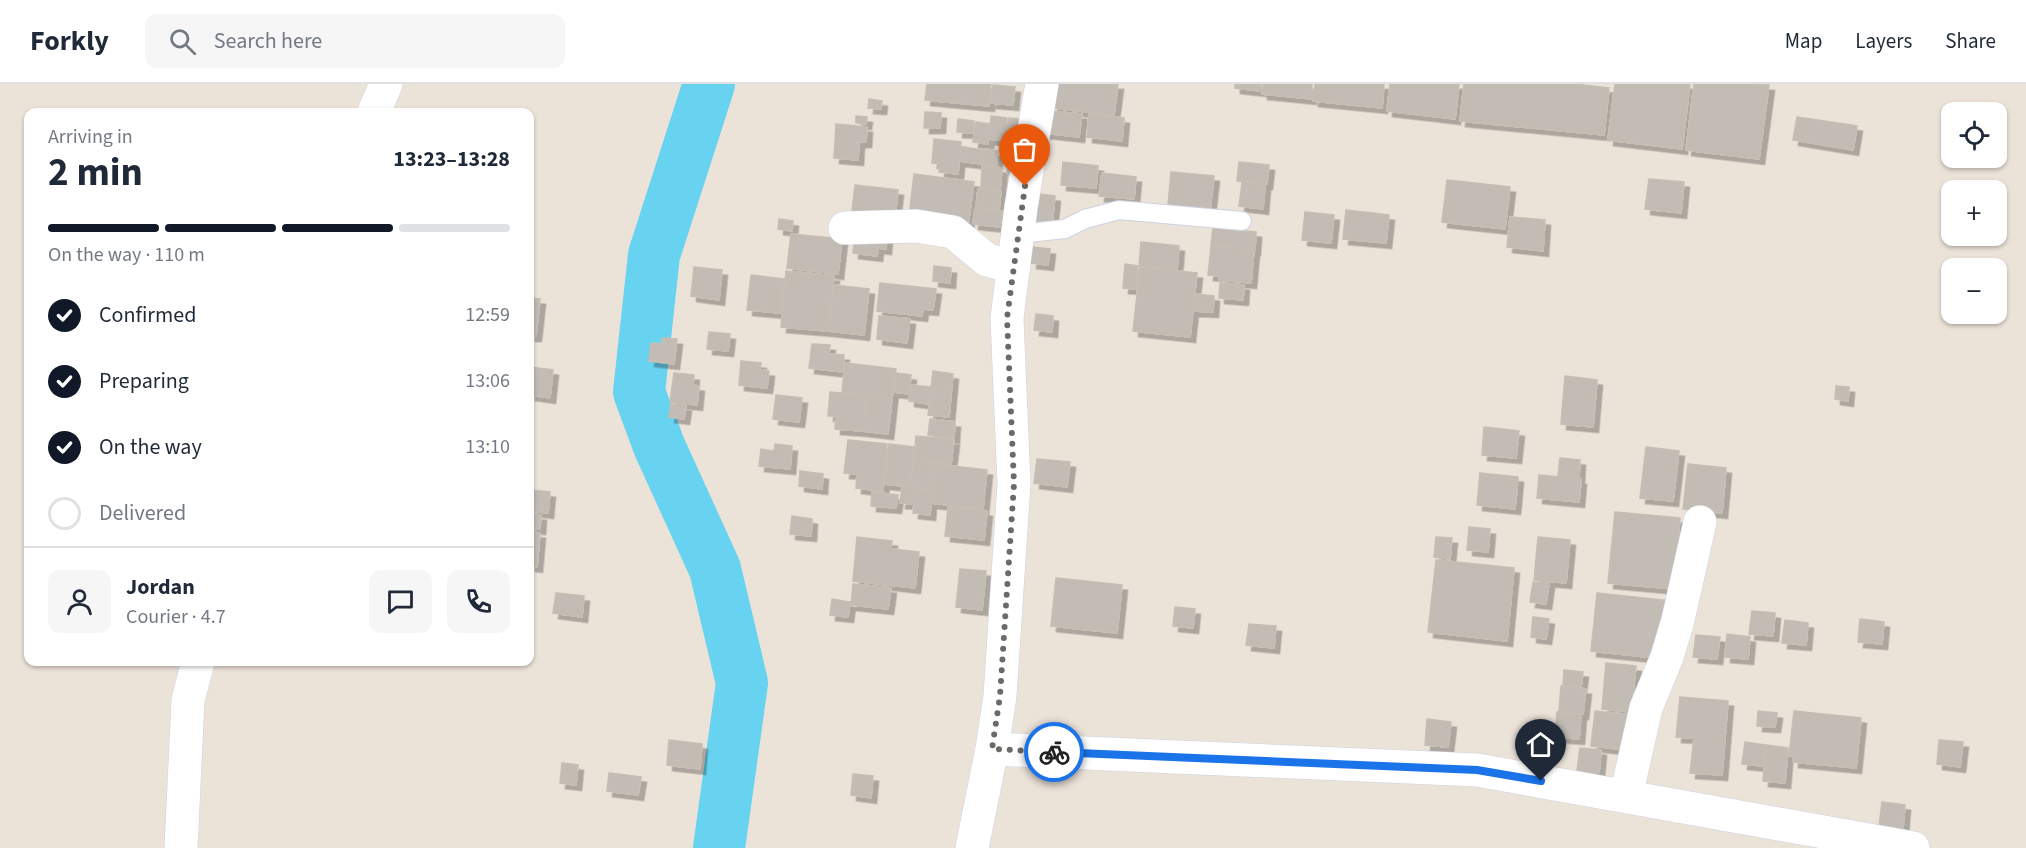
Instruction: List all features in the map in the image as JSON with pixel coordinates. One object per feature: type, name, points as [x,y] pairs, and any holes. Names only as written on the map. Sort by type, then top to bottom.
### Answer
[{"type":"street","points":[[376,108],[386,84]]},
{"type":"street","points":[[972,848],[1000,696],[1014,484],[1007,318],[1042,84]]},
{"type":"street","points":[[845,228],[916,226],[952,232],[987,260],[1014,267]]},
{"type":"street","points":[[1626,796],[1646,708],[1667,657],[1700,522]]},
{"type":"street","points":[[182,848],[188,700],[197,666]]},
{"type":"street","points":[[992,749],[1477,770],[1913,848]]},
{"type":"lane","points":[[1018,234],[1065,229],[1085,219],[1119,210],[1242,221]]},
{"type":"building","points":[[927,84],[991,84],[989,106],[925,100]]},
{"type":"building","points":[[1055,84],[1118,84],[1114,115],[1052,108]]},
{"type":"building","points":[[1235,84],[1261,84],[1261,91],[1235,88]]},
{"type":"building","points":[[1263,84],[1312,84],[1311,99],[1262,94]]},
{"type":"building","points":[[1315,84],[1384,84],[1382,108],[1313,101]]},
{"type":"building","points":[[1390,84],[1459,84],[1455,119],[1387,111]]},
{"type":"building","points":[[1464,84],[1574,84],[1609,88],[1604,135],[1460,121]]},
{"type":"building","points":[[1615,84],[1690,84],[1682,149],[1608,140]]},
{"type":"building","points":[[1694,84],[1769,85],[1759,159],[1686,150]]},
{"type":"building","points":[[993,85],[1015,87],[1013,105],[991,103]]},
{"type":"building","points":[[869,99],[882,101],[881,109],[868,108]]},
{"type":"building","points":[[1047,111],[1082,114],[1079,137],[1044,133]]},
{"type":"building","points":[[925,112],[941,113],[940,128],[924,128]]},
{"type":"building","points":[[1089,114],[1124,118],[1122,141],[1087,137]]},
{"type":"building","points":[[856,116],[867,117],[866,124],[856,123]]},
{"type":"building","points":[[991,116],[1007,118],[1005,141],[989,139]]},
{"type":"building","points":[[1797,117],[1857,126],[1853,150],[1793,140]]},
{"type":"building","points":[[1009,118],[1025,119],[1022,143],[1006,141]]},
{"type":"building","points":[[958,119],[974,121],[973,133],[957,132]]},
{"type":"building","points":[[976,122],[990,124],[988,144],[973,142]]},
{"type":"building","points":[[836,124],[867,127],[866,142],[859,142],[858,160],[834,158]]},
{"type":"building","points":[[934,139],[961,142],[958,174],[939,172],[940,164],[932,163]]},
{"type":"building","points":[[961,147],[984,150],[982,164],[960,161]]},
{"type":"building","points":[[985,149],[998,151],[996,167],[983,165]]},
{"type":"building","points":[[1009,157],[1024,158],[1022,175],[1007,174]]},
{"type":"building","points":[[1063,162],[1098,166],[1096,188],[1061,185]]},
{"type":"building","points":[[1239,162],[1269,165],[1267,184],[1237,181]]},
{"type":"building","points":[[982,166],[1002,168],[1000,190],[981,188]]},
{"type":"building","points":[[1171,172],[1214,176],[1210,210],[1168,205]]},
{"type":"building","points":[[1102,173],[1136,177],[1134,199],[1099,196]]},
{"type":"building","points":[[914,174],[974,182],[968,225],[909,217]]},
{"type":"building","points":[[1649,179],[1684,182],[1681,213],[1645,209]]},
{"type":"building","points":[[1447,180],[1510,187],[1505,229],[1442,222]]},
{"type":"building","points":[[1242,183],[1265,185],[1263,209],[1239,206]]},
{"type":"building","points":[[855,185],[898,190],[895,217],[852,212]]},
{"type":"building","points":[[978,189],[1001,191],[999,210],[976,207]]},
{"type":"building","points":[[1031,193],[1055,196],[1052,225],[1028,223]]},
{"type":"building","points":[[975,208],[1002,211],[1000,227],[973,224]]},
{"type":"building","points":[[1346,210],[1389,215],[1386,243],[1343,239]]},
{"type":"building","points":[[1305,212],[1334,215],[1331,243],[1302,240]]},
{"type":"building","points":[[1510,217],[1545,220],[1543,251],[1507,247]]},
{"type":"building","points":[[779,219],[793,221],[792,231],[778,229]]},
{"type":"building","points":[[1213,228],[1256,232],[1255,250],[1211,245]]},
{"type":"building","points":[[855,233],[887,236],[886,249],[878,248],[877,256],[853,253]]},
{"type":"building","points":[[791,234],[842,239],[838,274],[787,268]]},
{"type":"building","points":[[1141,242],[1179,246],[1177,270],[1139,266]]},
{"type":"building","points":[[1211,246],[1254,250],[1251,283],[1219,280],[1219,276],[1208,275]]},
{"type":"building","points":[[1033,247],[1050,249],[1048,265],[1031,263]]},
{"type":"building","points":[[1125,264],[1138,266],[1136,289],[1123,288]]},
{"type":"building","points":[[934,266],[951,268],[950,283],[933,281]]},
{"type":"building","points":[[694,267],[722,270],[719,300],[691,296]]},
{"type":"building","points":[[1140,267],[1197,273],[1190,337],[1133,331]]},
{"type":"building","points":[[786,271],[834,276],[828,331],[781,327]]},
{"type":"building","points":[[751,275],[784,279],[780,313],[747,310]]},
{"type":"building","points":[[880,283],[936,289],[933,310],[923,309],[922,316],[877,311]]},
{"type":"building","points":[[1220,283],[1244,285],[1243,300],[1219,298]]},
{"type":"building","points":[[834,285],[869,289],[864,335],[829,331]]},
{"type":"building","points":[[1196,294],[1214,296],[1213,312],[1194,311]]},
{"type":"building","points":[[534,298],[540,299],[536,336],[534,336]]},
{"type":"building","points":[[1036,314],[1053,316],[1052,332],[1034,330]]},
{"type":"building","points":[[879,316],[910,319],[907,343],[877,339]]},
{"type":"building","points":[[709,332],[730,334],[728,351],[707,349]]},
{"type":"building","points":[[662,338],[677,339],[674,364],[649,361],[651,343],[662,344]]},
{"type":"building","points":[[812,344],[830,345],[829,354],[844,355],[843,372],[809,368]]},
{"type":"building","points":[[741,361],[761,363],[760,370],[769,371],[767,388],[739,385]]},
{"type":"building","points":[[845,363],[896,369],[892,398],[842,392]]},
{"type":"building","points":[[534,368],[553,370],[550,398],[534,396]]},
{"type":"building","points":[[933,371],[953,374],[949,417],[928,415]]},
{"type":"building","points":[[674,373],[694,375],[693,385],[699,386],[697,405],[670,402]]},
{"type":"building","points":[[896,373],[911,375],[909,394],[894,392]]},
{"type":"building","points":[[1565,376],[1597,380],[1593,427],[1561,424]]},
{"type":"building","points":[[911,385],[931,387],[929,404],[909,401]]},
{"type":"building","points":[[1836,386],[1849,387],[1848,401],[1835,399]]},
{"type":"building","points":[[830,392],[866,395],[863,431],[835,429],[836,416],[828,416]]},
{"type":"building","points":[[776,395],[802,398],[799,422],[773,419]]},
{"type":"building","points":[[867,396],[892,399],[888,434],[863,431]]},
{"type":"building","points":[[671,404],[686,406],[684,419],[669,417]]},
{"type":"building","points":[[930,419],[955,422],[954,438],[928,435]]},
{"type":"building","points":[[1484,427],[1519,431],[1516,458],[1482,455]]},
{"type":"building","points":[[916,436],[954,440],[951,464],[914,460]]},
{"type":"building","points":[[848,440],[887,444],[883,491],[856,488],[857,474],[844,473]]},
{"type":"building","points":[[775,444],[792,446],[790,469],[759,466],[761,449],[774,451]]},
{"type":"building","points":[[889,444],[914,447],[910,487],[885,484]]},
{"type":"building","points":[[1646,447],[1679,451],[1673,501],[1640,498]]},
{"type":"building","points":[[1560,458],[1580,460],[1579,478],[1558,476]]},
{"type":"building","points":[[1037,459],[1070,462],[1067,487],[1034,483]]},
{"type":"building","points":[[914,461],[935,463],[932,489],[911,487]]},
{"type":"building","points":[[935,464],[987,470],[983,509],[931,503]]},
{"type":"building","points":[[1688,464],[1726,468],[1722,513],[1683,509]]},
{"type":"building","points":[[800,471],[823,474],[822,489],[799,486]]},
{"type":"building","points":[[1480,473],[1518,477],[1515,509],[1477,505]]},
{"type":"building","points":[[1539,475],[1581,479],[1579,502],[1537,498]]},
{"type":"building","points":[[902,487],[932,490],[930,515],[913,513],[914,504],[900,503]]},
{"type":"building","points":[[534,490],[550,492],[548,513],[534,511]]},
{"type":"building","points":[[872,492],[898,495],[896,508],[871,506]]},
{"type":"building","points":[[948,507],[987,511],[984,540],[945,536]]},
{"type":"building","points":[[1615,512],[1680,518],[1673,589],[1608,583]]},
{"type":"building","points":[[534,514],[541,515],[540,529],[534,528]]},
{"type":"building","points":[[792,516],[812,519],[811,536],[790,534]]},
{"type":"building","points":[[1469,527],[1490,529],[1488,552],[1467,550]]},
{"type":"building","points":[[534,532],[540,533],[537,567],[534,567]]},
{"type":"building","points":[[857,537],[892,541],[891,549],[919,552],[915,588],[853,581]]},
{"type":"building","points":[[1436,537],[1452,538],[1450,559],[1434,557]]},
{"type":"building","points":[[1538,537],[1570,540],[1566,583],[1534,580]]},
{"type":"building","points":[[1436,560],[1514,568],[1507,641],[1428,632]]},
{"type":"building","points":[[960,569],[986,571],[982,610],[956,607]]},
{"type":"building","points":[[1056,578],[1122,585],[1117,633],[1051,626]]},
{"type":"building","points":[[1533,582],[1549,583],[1546,604],[1530,602]]},
{"type":"building","points":[[853,584],[891,588],[888,609],[851,605]]},
{"type":"building","points":[[556,593],[584,596],[582,617],[553,613]]},
{"type":"building","points":[[1597,593],[1671,601],[1665,659],[1591,651]]},
{"type":"building","points":[[832,599],[850,602],[848,617],[830,615]]},
{"type":"building","points":[[1175,607],[1195,609],[1193,628],[1173,626]]},
{"type":"building","points":[[1752,611],[1775,613],[1773,636],[1749,634]]},
{"type":"building","points":[[1533,617],[1549,619],[1546,639],[1531,637]]},
{"type":"building","points":[[1860,619],[1884,622],[1882,644],[1858,642]]},
{"type":"building","points":[[1785,620],[1808,623],[1806,645],[1782,643]]},
{"type":"building","points":[[1249,624],[1276,626],[1274,648],[1246,645]]},
{"type":"building","points":[[1727,634],[1750,637],[1748,659],[1725,657]]},
{"type":"building","points":[[1696,635],[1720,637],[1717,659],[1693,657]]},
{"type":"building","points":[[1606,663],[1636,666],[1631,712],[1602,709]]},
{"type":"building","points":[[1564,670],[1583,672],[1581,687],[1563,685]]},
{"type":"building","points":[[1561,686],[1586,689],[1583,714],[1559,711]]},
{"type":"building","points":[[1680,697],[1728,701],[1722,775],[1690,773],[1694,738],[1676,737]]},
{"type":"building","points":[[1595,711],[1631,715],[1628,750],[1591,746]]},
{"type":"building","points":[[1758,711],[1777,713],[1775,727],[1757,726]]},
{"type":"building","points":[[1794,711],[1861,718],[1856,768],[1793,762],[1793,756],[1789,756]]},
{"type":"building","points":[[1557,712],[1581,714],[1579,739],[1555,737]]},
{"type":"building","points":[[1427,719],[1451,722],[1448,747],[1425,745]]},
{"type":"building","points":[[669,740],[702,744],[700,769],[667,765]]},
{"type":"building","points":[[1939,740],[1963,742],[1960,767],[1937,764]]},
{"type":"building","points":[[1745,742],[1765,745],[1763,766],[1742,764]]},
{"type":"building","points":[[1766,745],[1788,748],[1785,783],[1763,781]]},
{"type":"building","points":[[1580,748],[1601,750],[1599,773],[1577,771]]},
{"type":"building","points":[[562,763],[578,765],[576,785],[560,783]]},
{"type":"building","points":[[609,773],[641,777],[638,795],[607,791]]},
{"type":"building","points":[[853,774],[873,776],[871,798],[851,795]]},
{"type":"building","points":[[1882,802],[1905,805],[1903,829],[1879,827]]},
{"type":"waterway","points":[[709,84],[654,255],[639,392],[659,446],[715,569],[742,683],[719,848]]},
{"type":"way so far","points":[[1025,186],[1007,318],[1014,484],[1000,696],[992,749],[1054,752]]},
{"type":"route","points":[[1054,752],[1477,770],[1541,781]]}]
